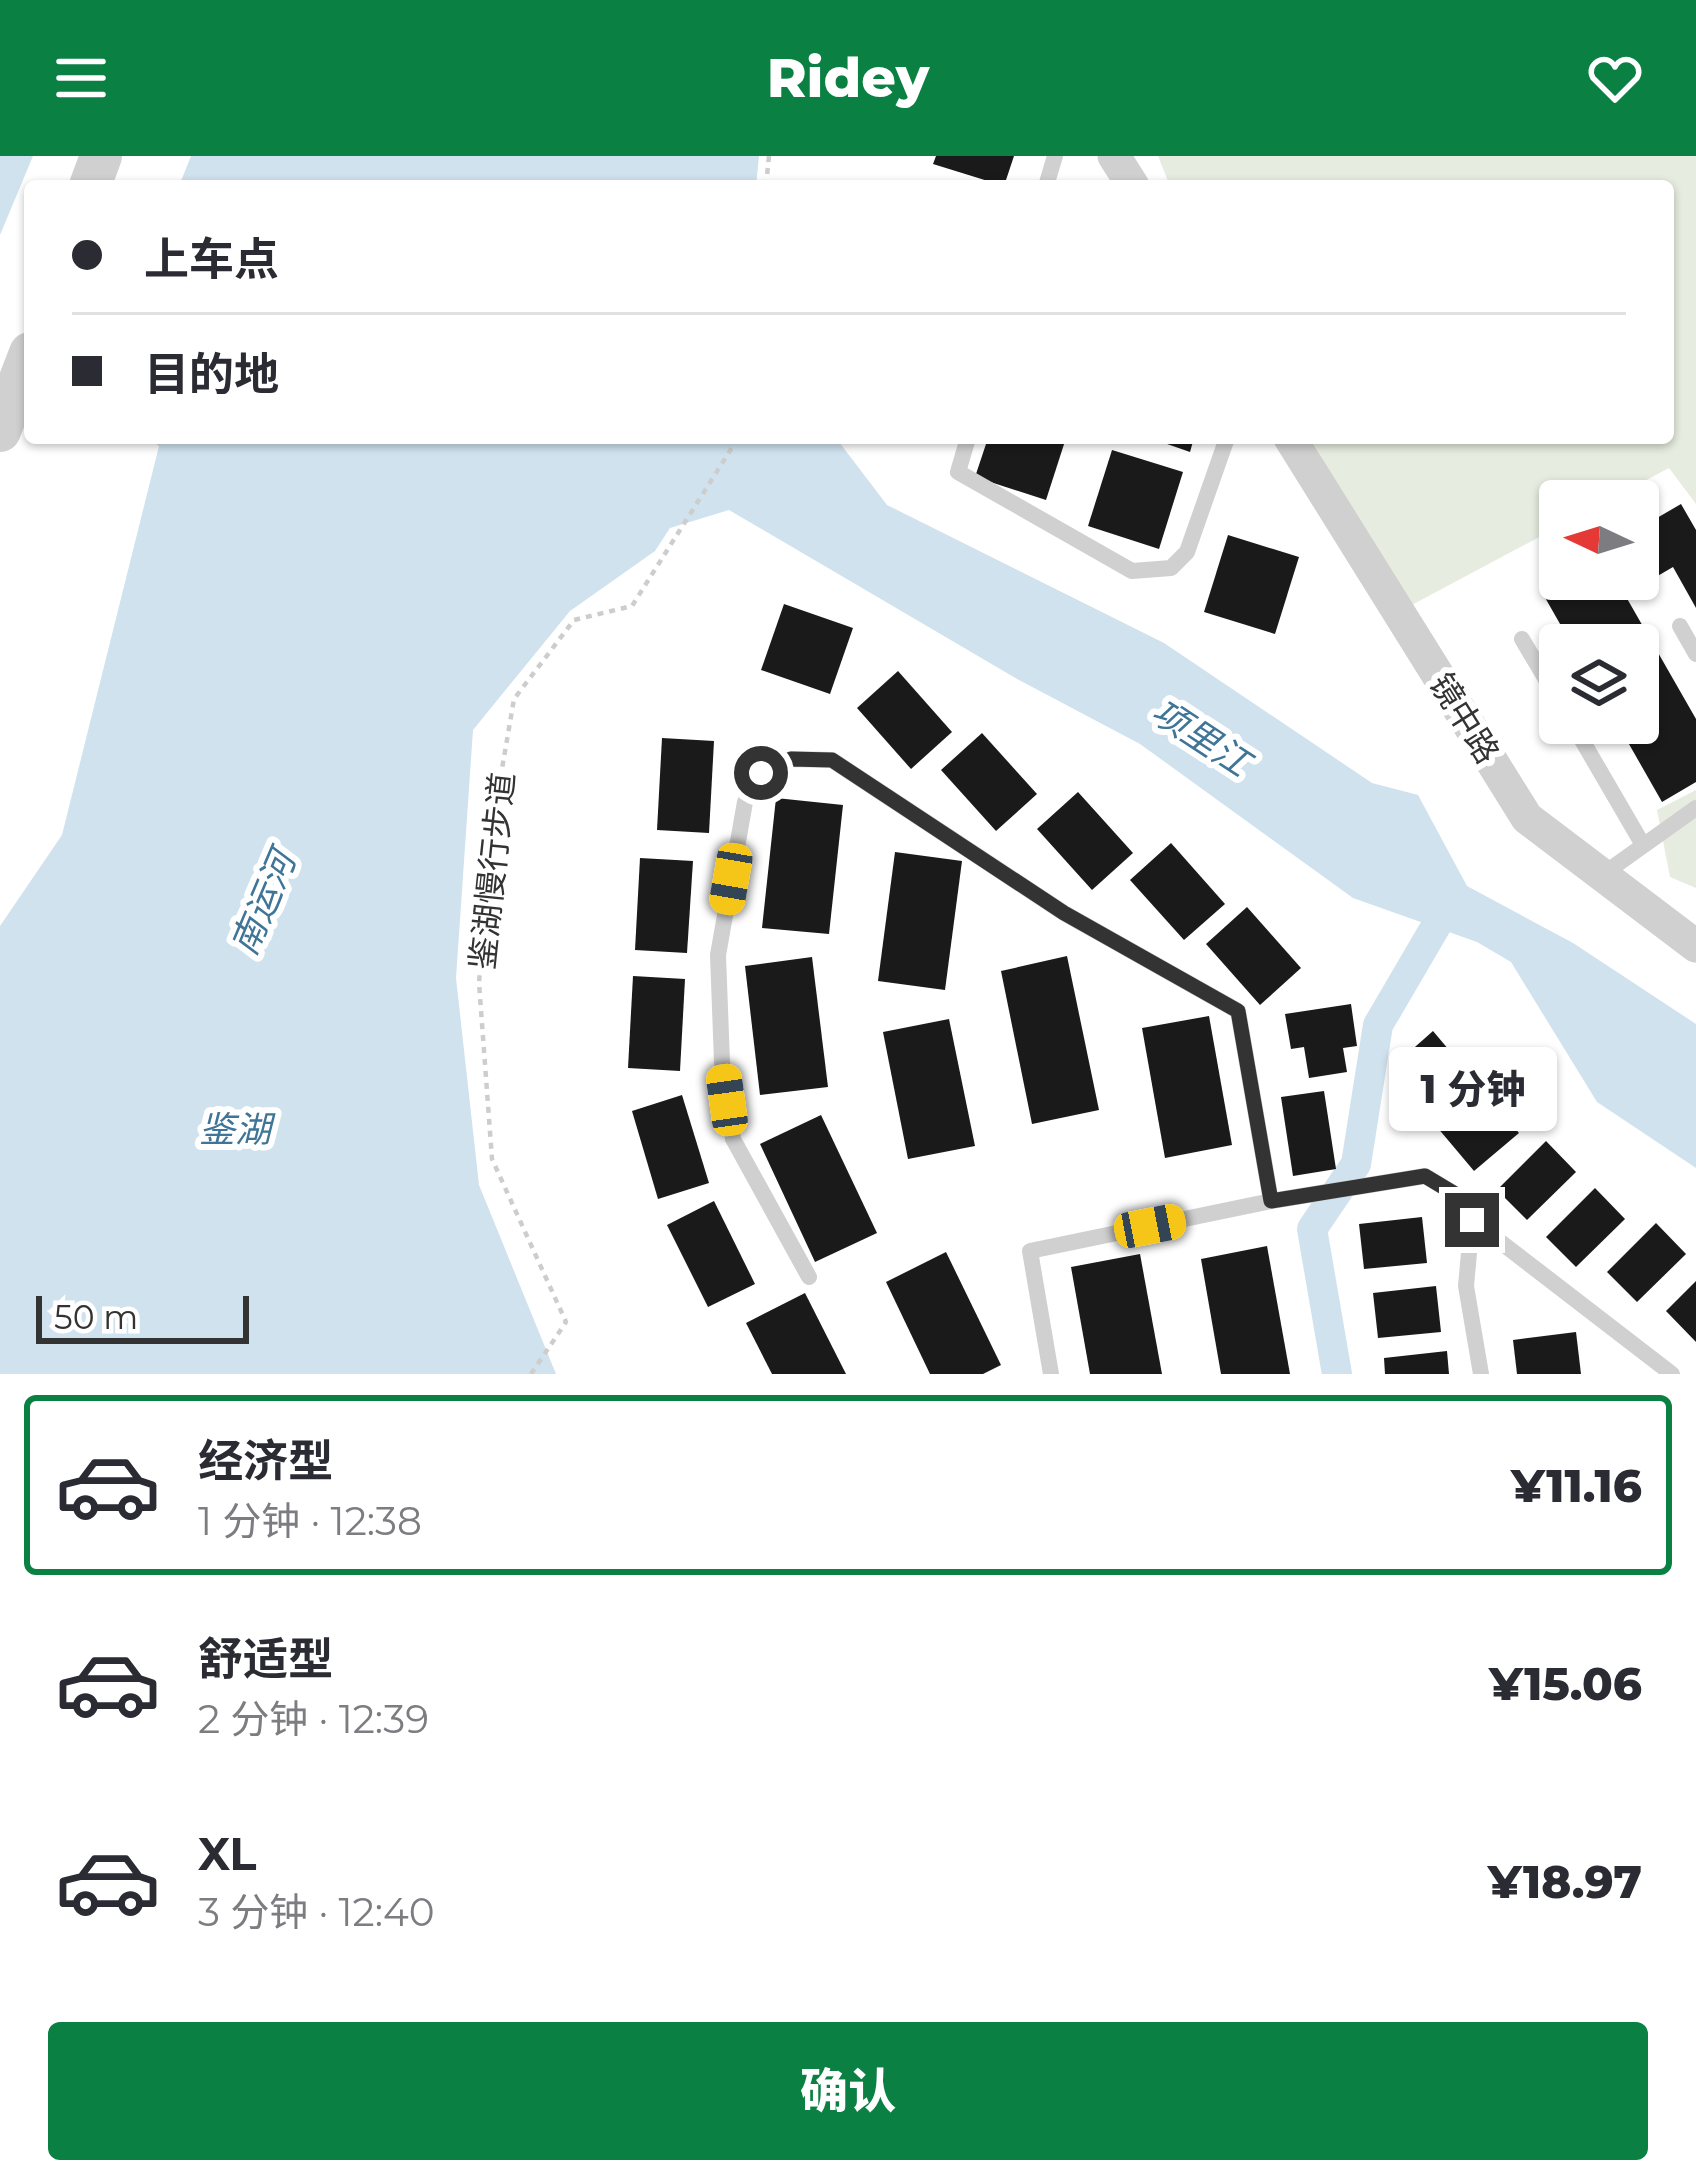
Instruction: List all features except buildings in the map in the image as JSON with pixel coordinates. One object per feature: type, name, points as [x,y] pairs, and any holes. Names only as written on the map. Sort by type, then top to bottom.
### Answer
[{"type":"street","points":[[0,430],[24,368]]},
{"type":"street","name":"镜中路","points":[[1294,444],[1527,818],[1696,946]]},
{"type":"lane","points":[[966,444],[958,472],[1132,571],[1171,568],[1187,552],[1225,444]]},
{"type":"lane","points":[[1680,626],[1696,654]]},
{"type":"lane","points":[[1522,639],[1539,668]]},
{"type":"lane","points":[[1584,744],[1643,845]]},
{"type":"lane","points":[[809,1277],[733,1139],[722,1062],[718,955],[745,802],[761,773],[791,759],[832,760],[1064,913],[1238,1011],[1271,1201]]},
{"type":"lane","points":[[1602,875],[1696,808]]},
{"type":"lane","points":[[1051,1374],[1030,1251],[1271,1201],[1425,1176],[1455,1194],[1472,1220],[1672,1374]]},
{"type":"lane","points":[[1472,1220],[1466,1286],[1480,1374]]},
{"type":"path","name":"鉴湖慢行步道","points":[[531,1374],[566,1322],[493,1159],[479,983],[492,827],[514,698],[574,620],[632,606],[734,444]]},
{"type":"shaded area","points":[[1158,156],[1696,156],[1696,504],[1669,468],[1646,480],[1539,480],[1539,537],[1408,607],[1313,444],[1674,444],[1674,180],[1168,180]]},
{"type":"shaded area","points":[[1696,790],[1696,888],[1670,877],[1657,810]]},
{"type":"water","points":[[0,156],[33,156],[0,235]]},
{"type":"water","points":[[191,156],[759,156],[757,180],[181,180]]},
{"type":"water","name":"鉴湖","points":[[841,444],[887,505],[1164,643],[1372,783],[1418,795],[1467,886],[1573,943],[1696,1024],[1696,1168],[1597,1102],[1511,962],[1477,942],[1353,898],[1140,744],[1019,680],[729,510],[670,528],[655,551],[570,611],[473,730],[456,978],[479,1185],[556,1374],[0,1374],[0,926],[62,835],[159,446]]},
{"type":"waterway","points":[[1337,1374],[1312,1229],[1356,1164],[1378,1025],[1450,902]]},
{"type":"route","points":[[761,773],[791,759],[832,760],[1064,913],[1238,1011],[1271,1201],[1425,1176],[1455,1194],[1472,1220]]},
{"type":"water label","name":"项里江","points":[[1201,737]]},
{"type":"water label","name":"南运河","points":[[263,903]]}]
